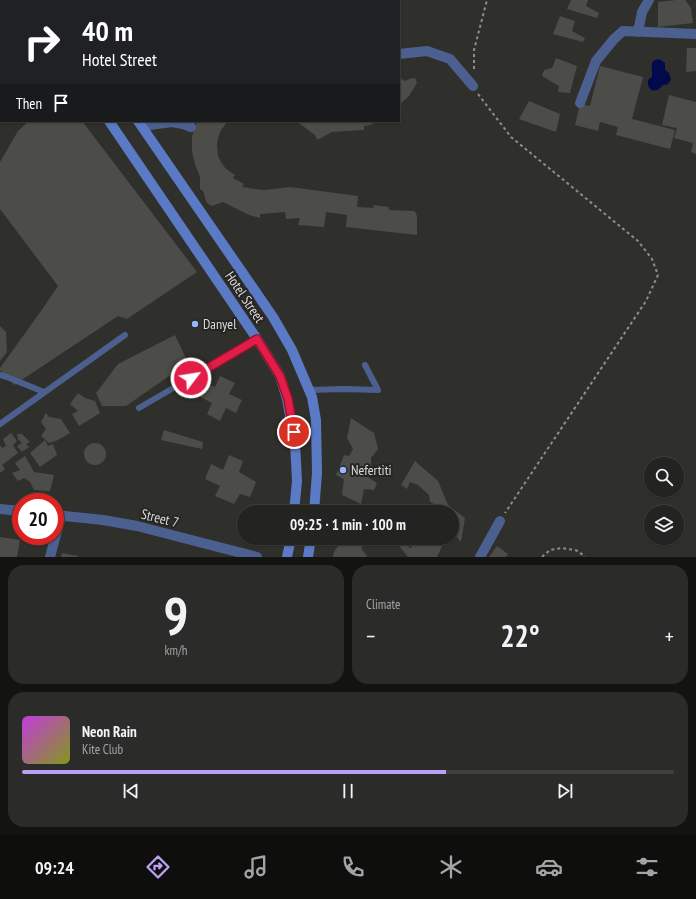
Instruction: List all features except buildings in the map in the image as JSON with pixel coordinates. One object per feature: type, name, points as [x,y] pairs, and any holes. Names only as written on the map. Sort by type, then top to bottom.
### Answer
[{"type":"street","points":[[638,32],[642,12],[649,0]]},
{"type":"street","points":[[580,104],[596,61],[614,39],[623,31],[696,34]]},
{"type":"street","points":[[400,54],[427,52],[450,59],[473,86]]},
{"type":"street","name":"Hotel Street","points":[[110,122],[257,339],[280,376],[288,399],[295,443],[297,481],[295,505]]},
{"type":"street","points":[[140,124],[172,122],[191,127]]},
{"type":"street","name":"Hotel Street","points":[[140,124],[273,317],[292,350],[312,397],[316,420],[317,473],[315,505]]},
{"type":"street","points":[[1,509],[12,510]]},
{"type":"street","name":"Street 7","points":[[64,516],[137,526],[257,557]]},
{"type":"street","points":[[480,557],[500,521]]},
{"type":"street","points":[[50,557],[52,545]]},
{"type":"street","points":[[287,557],[290,545]]},
{"type":"street","points":[[308,557],[310,545]]},
{"type":"lane","points":[[0,415],[1,423],[125,335]]},
{"type":"lane","points":[[139,408],[257,339]]},
{"type":"lane","points":[[309,390],[378,390],[366,365]]},
{"type":"lane","points":[[0,374],[44,392]]},
{"type":"path","points":[[487,0],[474,50],[473,86],[511,137],[638,241],[652,259],[658,275],[646,301],[500,521]]},
{"type":"path","points":[[542,557],[550,550],[561,548],[578,551],[585,557]]},
{"type":"shaded area","points":[[659,59],[665,63],[665,70],[669,73],[671,80],[668,84],[663,85],[655,91],[650,89],[648,80],[652,77],[653,61]]},
{"type":"place","name":"Danyel","points":[[195,324]]},
{"type":"place","name":"Nefertiti","points":[[343,470]]},
{"type":"route","points":[[191,378],[257,339],[280,376],[288,399],[294,432]]}]
